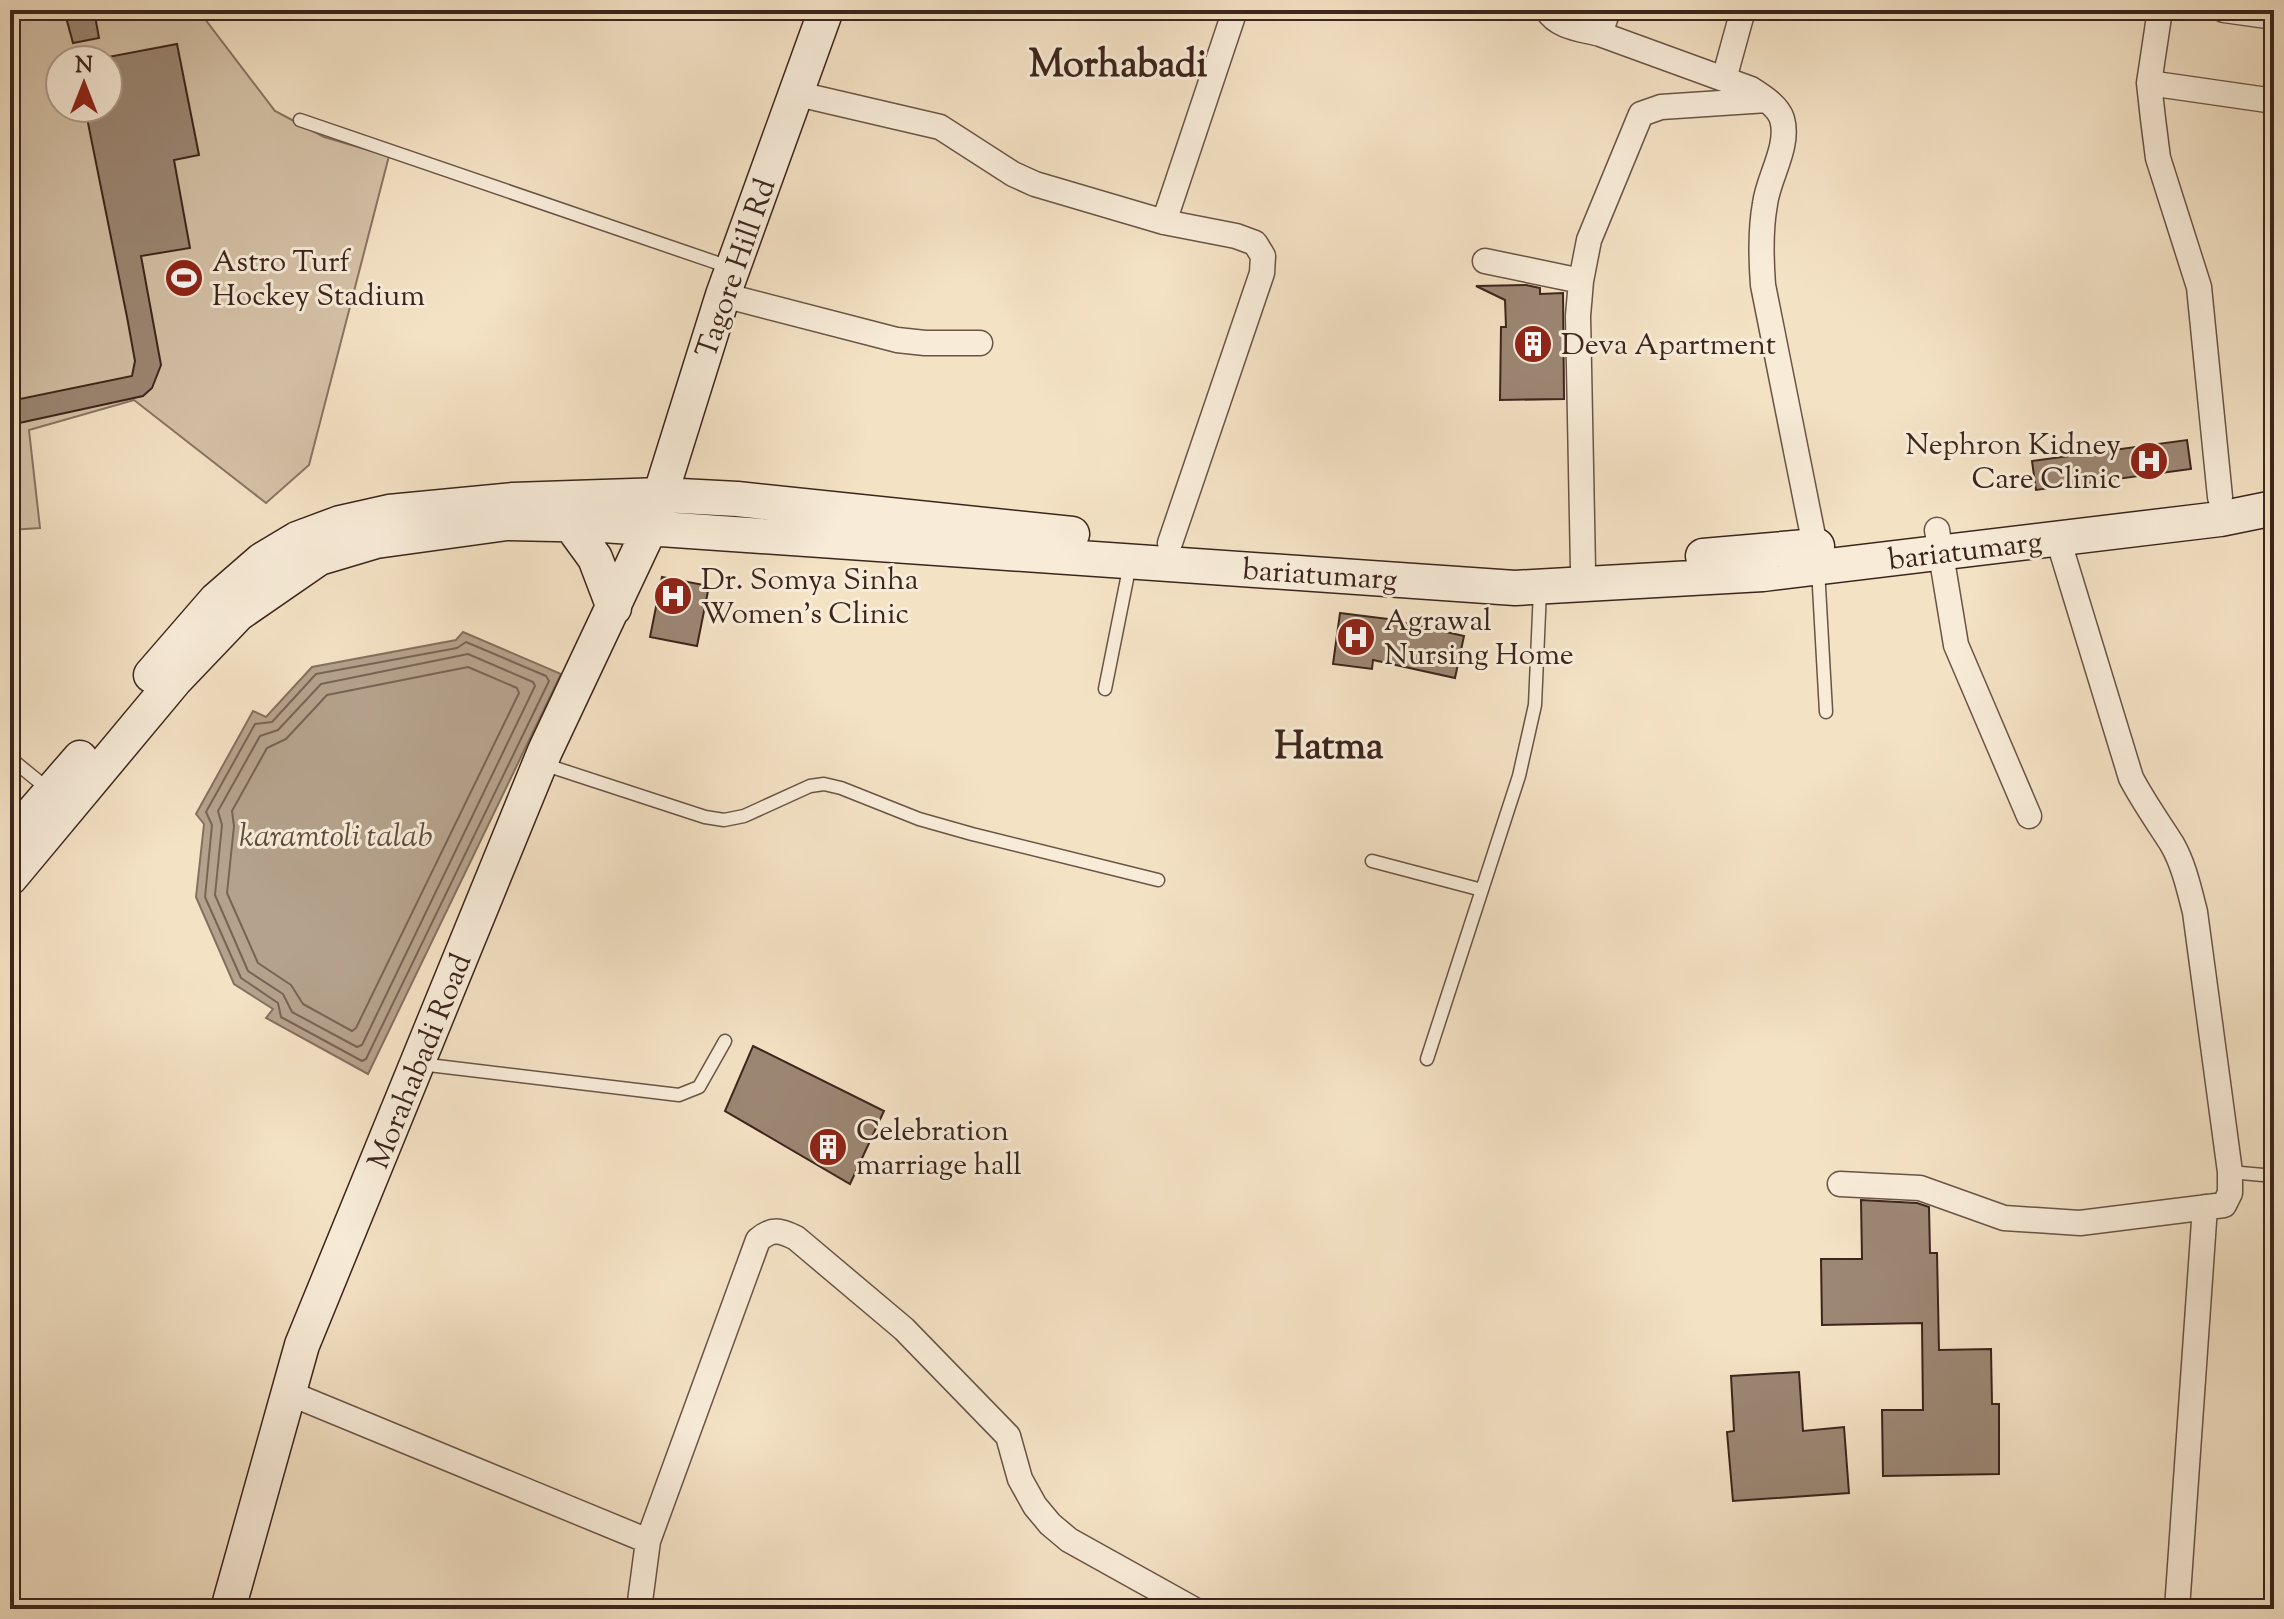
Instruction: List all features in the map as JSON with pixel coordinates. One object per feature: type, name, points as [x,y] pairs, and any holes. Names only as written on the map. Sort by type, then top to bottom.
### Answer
[{"type":"main road","name":"Tagore Hill Rd","points":[[650,528],[729,282],[826,10]]},
{"type":"main road","name":"bariatumarg","points":[[10,839],[216,600],[262,560],[297,539],[340,523],[389,512],[513,500],[662,495],[737,499],[1170,543],[1515,573],[1816,557],[1938,541],[2274,487]]},
{"type":"main road","name":"bariatumarg","points":[[1938,541],[2058,539],[2220,519],[2274,508]]},
{"type":"main road","name":"bariatumarg","points":[[10,878],[185,669],[238,614],[319,558],[376,541],[507,523],[650,528],[1515,588],[1763,574],[1816,557]]},
{"type":"main road","points":[[571,525],[595,558],[614,608]]},
{"type":"main road","name":"Morahabadi Road","points":[[228,1609],[302,1345],[540,763],[650,528]]},
{"type":"street","points":[[1164,222],[1235,10]]},
{"type":"street","points":[[1547,10],[1552,18],[1562,24],[1600,34],[1751,89],[1767,100],[1782,117],[1783,138],[1765,202],[1761,247],[1763,285],[1816,557]]},
{"type":"street","points":[[1600,34],[1608,10]]},
{"type":"street","points":[[1724,79],[1743,10]]},
{"type":"street","points":[[2160,10],[2149,83],[2158,158],[2199,287],[2220,497]]},
{"type":"street","points":[[2224,10],[2274,17]]},
{"type":"street","points":[[2149,83],[2274,101]]},
{"type":"street","points":[[794,93],[940,127],[1013,174],[1035,184],[1164,222],[1236,236],[1255,243],[1263,256],[1262,273],[1170,543]]},
{"type":"street","points":[[1583,569],[1578,316],[1589,240],[1641,114],[1661,107],[1767,100]]},
{"type":"street","points":[[1485,261],[1581,281]]},
{"type":"street","points":[[729,282],[897,340],[980,343]]},
{"type":"street","points":[[1840,1184],[1920,1188],[2004,1218],[2080,1223],[2224,1205],[2230,1193],[2230,1172],[2195,912],[2187,879],[2173,846],[2144,804],[2131,778],[2058,539]]},
{"type":"street","points":[[1938,541],[1949,619],[1956,645],[2029,816]]},
{"type":"street","points":[[2177,1609],[2205,1207]]},
{"type":"street","points":[[639,1609],[648,1541],[758,1240],[768,1232],[780,1230],[796,1238],[904,1329],[1008,1436],[1020,1479],[1035,1506],[1050,1524],[1069,1540],[1193,1609]]},
{"type":"street","points":[[289,1393],[648,1541]]},
{"type":"lane","points":[[300,120],[729,282]]},
{"type":"lane","points":[[1816,557],[1826,712]]},
{"type":"lane","points":[[1105,689],[1131,561]]},
{"type":"lane","points":[[1427,1059],[1528,738],[1535,705],[1541,587]]},
{"type":"lane","points":[[10,758],[52,792]]},
{"type":"lane","points":[[540,763],[705,817],[724,820],[744,816],[810,786],[824,784],[919,819],[1158,880]]},
{"type":"lane","points":[[1372,861],[1482,890]]},
{"type":"lane","points":[[417,1064],[679,1095],[699,1087],[725,1041]]},
{"type":"lane","points":[[2230,1172],[2274,1176]]},
{"type":"shaded area","name":"Astro Turf Hockey Stadium","points":[[10,10],[198,10],[275,111],[324,137],[389,156],[309,465],[266,503],[134,400],[29,430],[40,528],[10,530]]},
{"type":"water","name":"karamtoli talab","points":[[463,632],[561,674],[368,1074],[266,1018],[273,1009],[234,984],[196,897],[204,824],[196,814],[253,711],[266,717],[312,667],[456,640]]},
{"type":"building","points":[[64,10],[94,10],[99,38],[73,43]]},
{"type":"building","points":[[177,44],[199,155],[174,160],[190,248],[141,256],[161,365],[152,388],[143,396],[10,425],[10,401],[132,376],[135,361],[88,124],[124,124],[124,54]]},
{"type":"building","name":"Deva Apartment","points":[[1526,285],[1540,288],[1540,294],[1563,293],[1564,399],[1500,400],[1501,327],[1506,327],[1505,300],[1476,286]]},
{"type":"building","points":[[2187,440],[2191,469],[2036,490],[2032,461]]},
{"type":"building","points":[[662,577],[709,586],[697,646],[650,637]]},
{"type":"building","points":[[1340,613],[1388,619],[1464,636],[1455,678],[1373,660],[1372,669],[1333,664]]},
{"type":"building","name":"Celebration marriage hall","points":[[753,1046],[884,1111],[850,1184],[725,1111]]},
{"type":"building","points":[[1861,1200],[1917,1203],[1929,1207],[1930,1253],[1937,1253],[1939,1350],[1991,1349],[1992,1404],[1999,1404],[1999,1474],[1883,1476],[1882,1410],[1923,1410],[1922,1323],[1822,1325],[1821,1259],[1862,1259]]},
{"type":"building","points":[[1799,1372],[1803,1431],[1844,1427],[1849,1493],[1733,1501],[1727,1432],[1734,1431],[1731,1376]]},
{"type":"place","name":"Astro Turf Hockey Stadium","points":[[184,278]]},
{"type":"place","name":"Deva Apartment","points":[[1533,344]]},
{"type":"place","name":"Nephron Kidney Care Clinic","points":[[2149,461]]},
{"type":"place","name":"Dr. Somya Sinha Women's Clinic","points":[[673,596]]},
{"type":"place","name":"Agrawal Nursing Home","points":[[1356,637]]},
{"type":"place","name":"Celebration marriage hall","points":[[828,1147]]},
{"type":"district","name":"Morhabadi","points":[[1118,63]]},
{"type":"district","name":"Hatma","points":[[1329,745]]}]
